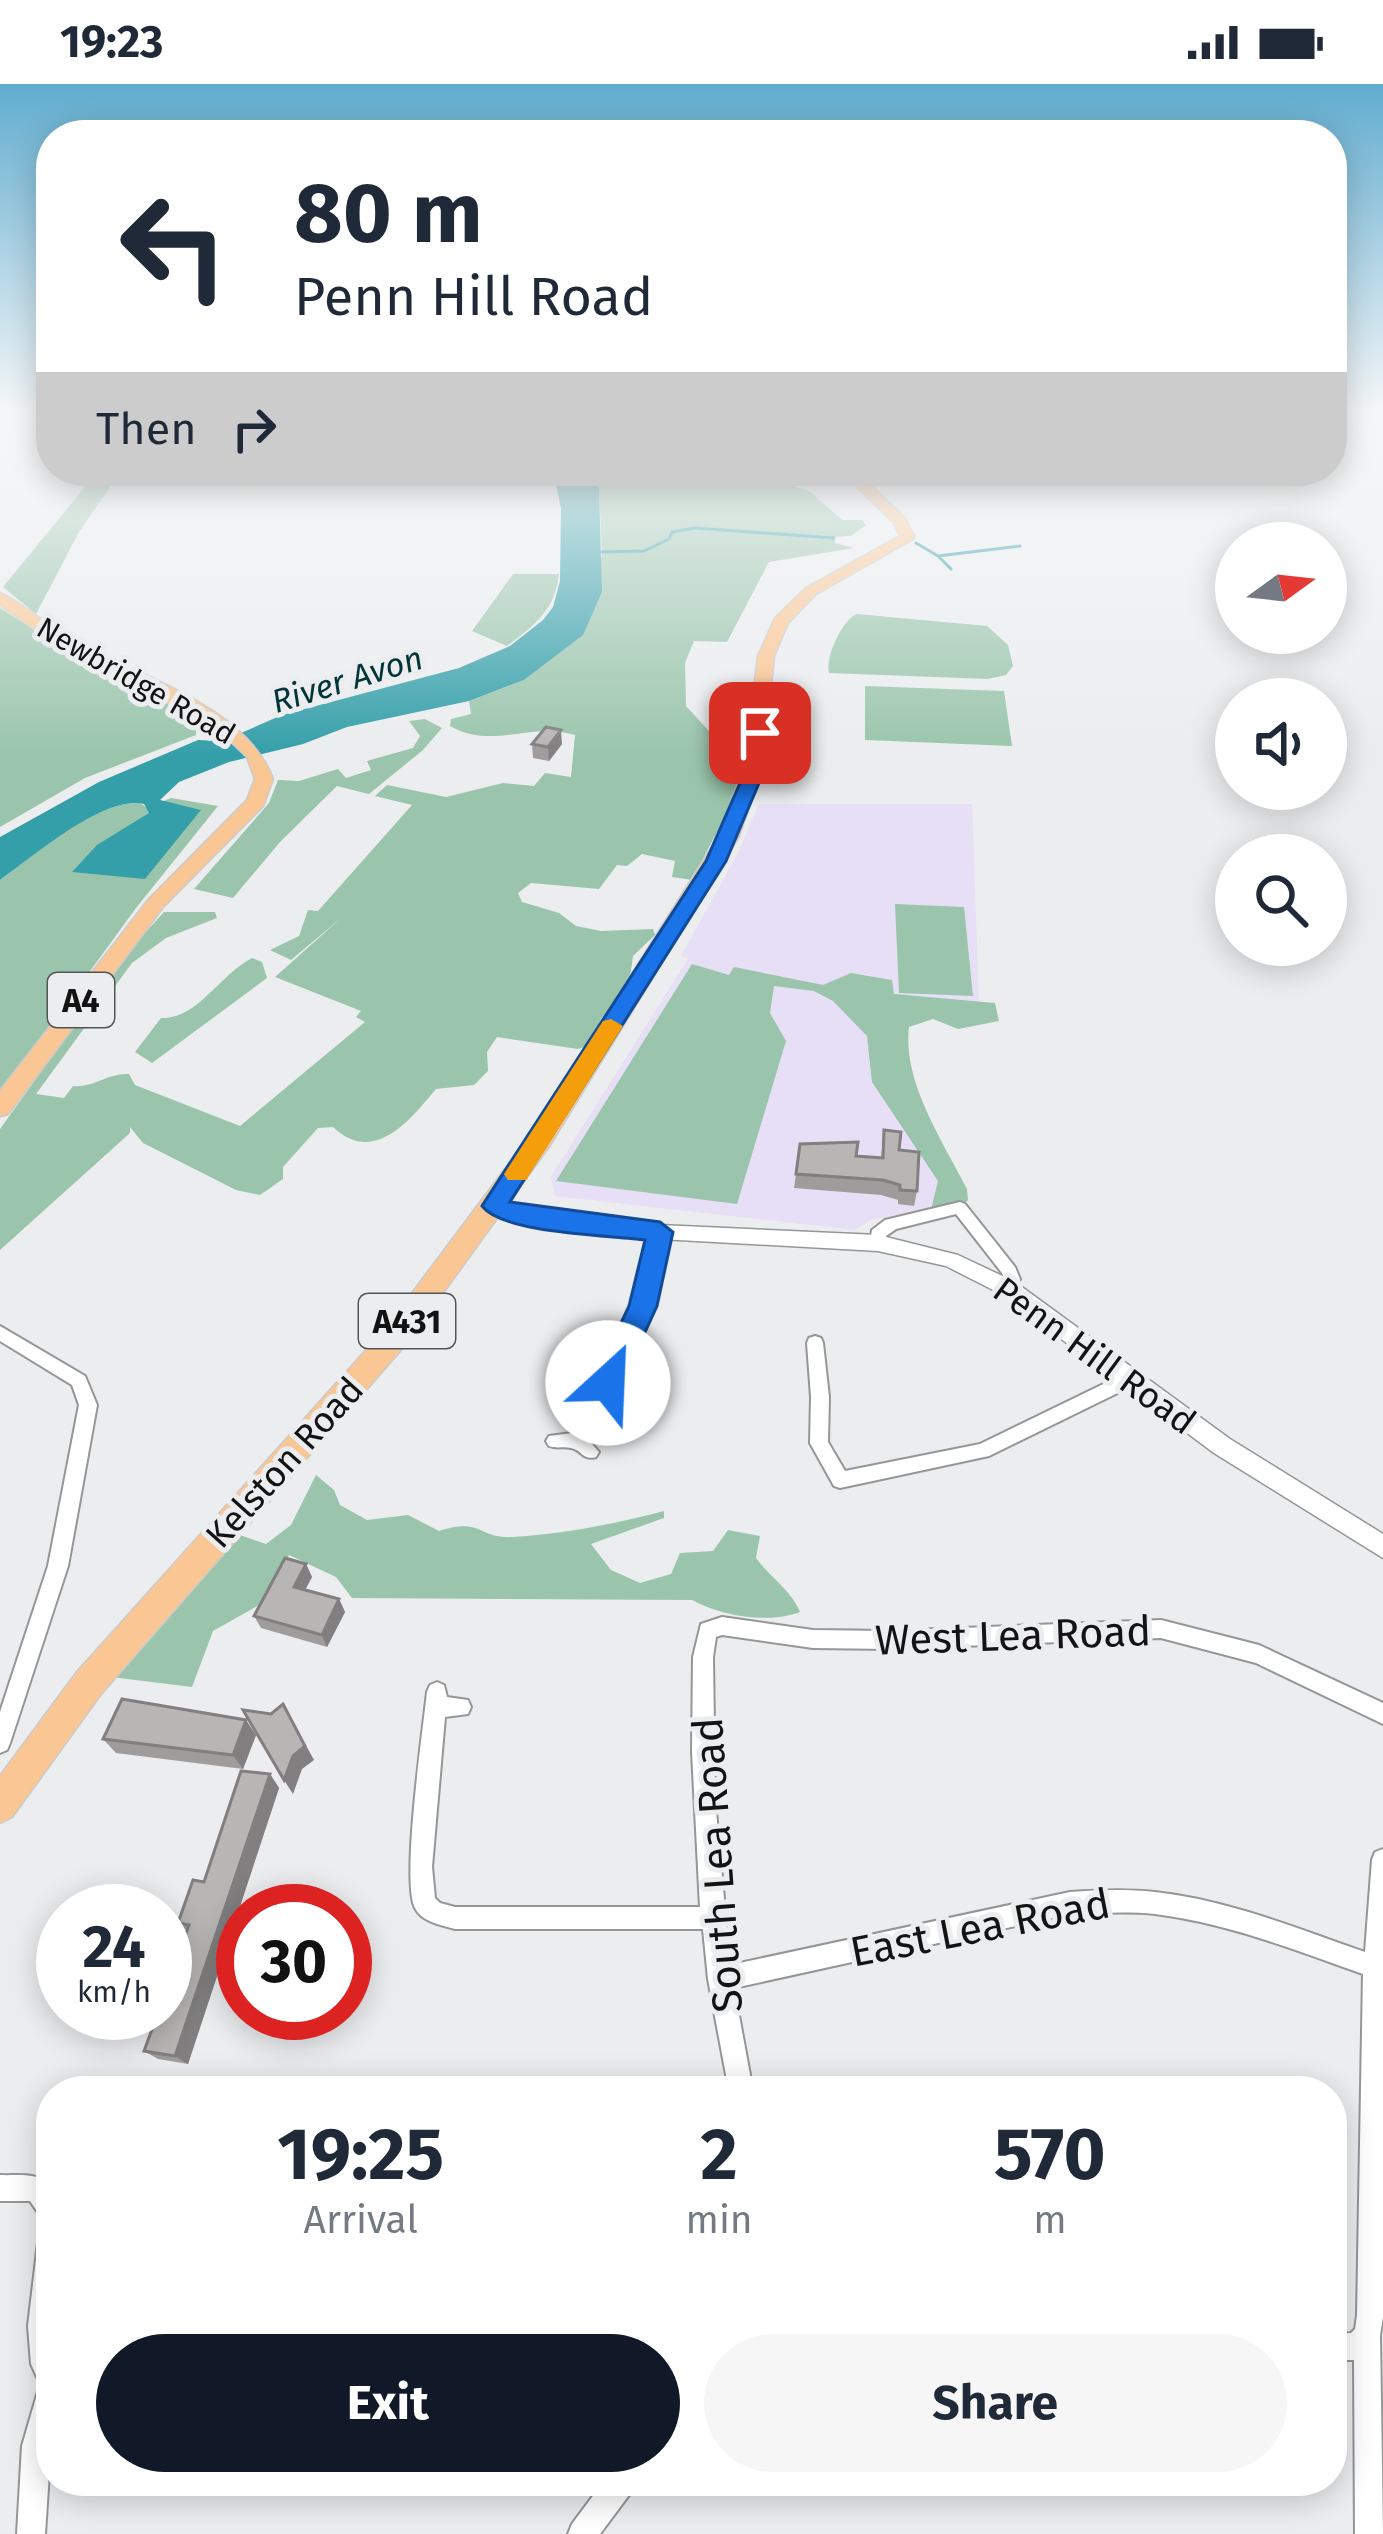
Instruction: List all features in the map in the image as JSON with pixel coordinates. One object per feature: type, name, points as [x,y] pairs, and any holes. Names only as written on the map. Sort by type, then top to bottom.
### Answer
[{"type":"main road","name":"Kelston Road","points":[[0,1805],[88,1683],[360,1378],[494,1206],[729,836],[754,763],[766,656],[781,621],[811,591],[908,538],[903,526]]},
{"type":"main road","name":"Newbridge Road","points":[[0,598],[110,668],[224,725],[254,755],[264,779],[256,802],[184,880],[156,903],[0,1108]]},
{"type":"street","name":"Penn Hill Road","points":[[494,1206],[514,1215],[660,1232],[878,1244],[950,1260],[1008,1288],[1285,1490],[1383,1546]]},
{"type":"street","points":[[878,1244],[878,1234],[891,1224],[960,1208],[1009,1270],[1008,1288]]},
{"type":"street","points":[[556,1442],[584,1446],[643,1306],[660,1232]]},
{"type":"street","points":[[0,1334],[79,1381],[88,1405],[58,1566],[0,1743]]},
{"type":"street","points":[[814,1343],[820,1397],[818,1443],[840,1480],[983,1451],[1130,1379]]},
{"type":"street","name":"West Lea Road","points":[[705,1637],[708,1630],[722,1626],[813,1639],[889,1640],[1161,1629],[1259,1654],[1383,1714]]},
{"type":"street","name":"South Lea Road","points":[[705,1637],[705,1816],[721,1978],[738,2076]]},
{"type":"street","points":[[461,1707],[436,1700],[421,1867],[424,1903],[434,1912],[454,1918],[714,1918]]},
{"type":"street","points":[[1369,2534],[1367,2335],[1375,1967],[1383,1860]]},
{"type":"street","name":"East Lea Road","points":[[721,1978],[1070,1903],[1113,1898],[1202,1908],[1375,1967]]},
{"type":"street","points":[[0,2188],[36,2188]]},
{"type":"street","points":[[1347,2346],[1357,2346],[1367,2335]]},
{"type":"street","points":[[31,2534],[36,2446]]},
{"type":"street","points":[[582,2534],[611,2496]]},
{"type":"shaded area","points":[[759,804],[972,804],[979,1003],[875,1008],[952,1204],[870,1220],[855,1230],[555,1196],[551,1177],[688,959],[681,956],[738,853]]},
{"type":"green space","points":[[53,526],[83,526],[36,614],[3,587]]},
{"type":"green space","points":[[601,526],[864,526],[851,536],[835,537],[835,543],[854,548],[769,562],[727,642],[694,641],[685,663],[686,706],[720,743],[743,757],[737,793],[692,880],[672,877],[675,861],[642,854],[627,866],[617,865],[599,889],[531,883],[518,893],[522,902],[559,913],[576,926],[601,931],[653,929],[655,935],[633,956],[629,985],[601,1019],[588,1046],[578,1049],[497,1037],[487,1052],[488,1071],[474,1085],[436,1089],[403,1125],[377,1140],[363,1142],[333,1127],[318,1128],[283,1167],[283,1179],[260,1195],[236,1190],[143,1143],[130,1127],[130,1133],[0,1250],[0,1129],[125,955],[164,912],[215,912],[217,918],[166,938],[132,963],[36,1094],[64,1098],[73,1086],[129,1074],[135,1085],[240,1126],[365,1022],[356,1017],[361,1011],[275,977],[341,918],[291,960],[270,950],[299,936],[308,910],[318,911],[412,805],[375,796],[387,785],[446,797],[503,783],[534,786],[545,773],[571,777],[575,735],[542,731],[481,736],[450,726],[451,719],[471,714],[469,701],[524,680],[582,635],[602,554]]},
{"type":"green space","points":[[513,574],[559,574],[542,616],[507,646],[472,631]]},
{"type":"green space","points":[[0,608],[99,670],[196,718],[196,735],[85,778],[0,827]]},
{"type":"green space","points":[[857,614],[987,626],[1008,645],[1013,666],[1006,675],[988,679],[829,673],[836,640]]},
{"type":"green space","points":[[865,686],[1004,691],[1012,746],[865,740]]},
{"type":"green space","points":[[425,719],[442,728],[423,750],[369,794],[337,786],[280,842],[233,898],[194,889],[269,803],[278,780],[299,781],[338,769],[346,778],[371,770],[367,761],[413,748],[420,736],[409,721]]},
{"type":"green space","points":[[171,798],[218,806],[136,908],[0,1095],[0,880],[84,820],[121,805],[140,803],[147,808]]},
{"type":"green space","points":[[895,904],[964,907],[973,996],[899,993]]},
{"type":"green space","points":[[252,958],[262,962],[267,978],[152,1063],[135,1052],[161,1018],[186,1012]]},
{"type":"green space","points":[[692,964],[729,975],[734,967],[823,985],[851,973],[892,980],[894,994],[995,1003],[999,1021],[958,1029],[933,1019],[909,1027],[908,1048],[918,1090],[967,1189],[968,1200],[960,1208],[931,1210],[938,1181],[872,1082],[867,1036],[833,1001],[814,991],[774,986],[770,1013],[786,1041],[737,1204],[556,1181]]},
{"type":"green space","points":[[316,1475],[334,1490],[340,1505],[367,1520],[408,1515],[439,1531],[464,1526],[501,1537],[531,1536],[664,1511],[664,1518],[591,1544],[611,1570],[640,1583],[671,1574],[680,1553],[713,1551],[728,1530],[760,1536],[756,1558],[800,1612],[745,1616],[692,1600],[352,1598],[336,1577],[289,1555],[266,1601],[213,1631],[192,1687],[111,1677],[231,1532],[266,1544],[291,1525]]},
{"type":"water","points":[[561,526],[600,526],[602,592],[583,635],[524,680],[469,701],[347,727],[179,782],[160,800],[201,810],[145,879],[72,872],[97,845],[149,813],[144,804],[127,804],[89,818],[0,880],[0,837],[99,782],[198,740],[223,741],[282,715],[459,668],[510,646],[553,607],[560,581]]},
{"type":"building","points":[[546,727],[561,730],[548,747],[532,744]]},
{"type":"building","points":[[884,1130],[901,1132],[899,1150],[919,1152],[917,1191],[900,1190],[900,1185],[883,1180],[796,1174],[800,1144],[858,1142],[856,1156],[883,1158]]},
{"type":"building","points":[[285,1558],[306,1564],[294,1587],[339,1599],[322,1635],[254,1616]]},
{"type":"building","points":[[122,1699],[246,1720],[233,1755],[103,1739]]},
{"type":"building","points":[[283,1704],[305,1746],[293,1756],[284,1780],[243,1710],[271,1714]]},
{"type":"building","points":[[241,1771],[270,1774],[233,1884],[216,1884],[216,1934],[192,2006],[192,1884],[193,1880],[204,1882]]},
{"type":"building","points":[[148,2040],[180,2040],[175,2056],[144,2051]]},
{"type":"waterway","points":[[602,552],[644,551],[669,539],[672,532],[695,528],[834,538]]},
{"type":"waterway","points":[[916,543],[938,556]]},
{"type":"waterway","points":[[938,556],[1020,546]]},
{"type":"waterway","points":[[938,556],[951,569]]},
{"type":"slow traffic","points":[[517,1174],[611,1026]]},
{"type":"route","points":[[608,1383],[643,1306],[660,1232],[514,1215],[494,1206],[716,861],[749,783],[760,733]]},
{"type":"water label","name":"River Avon","points":[[347,679]]}]
